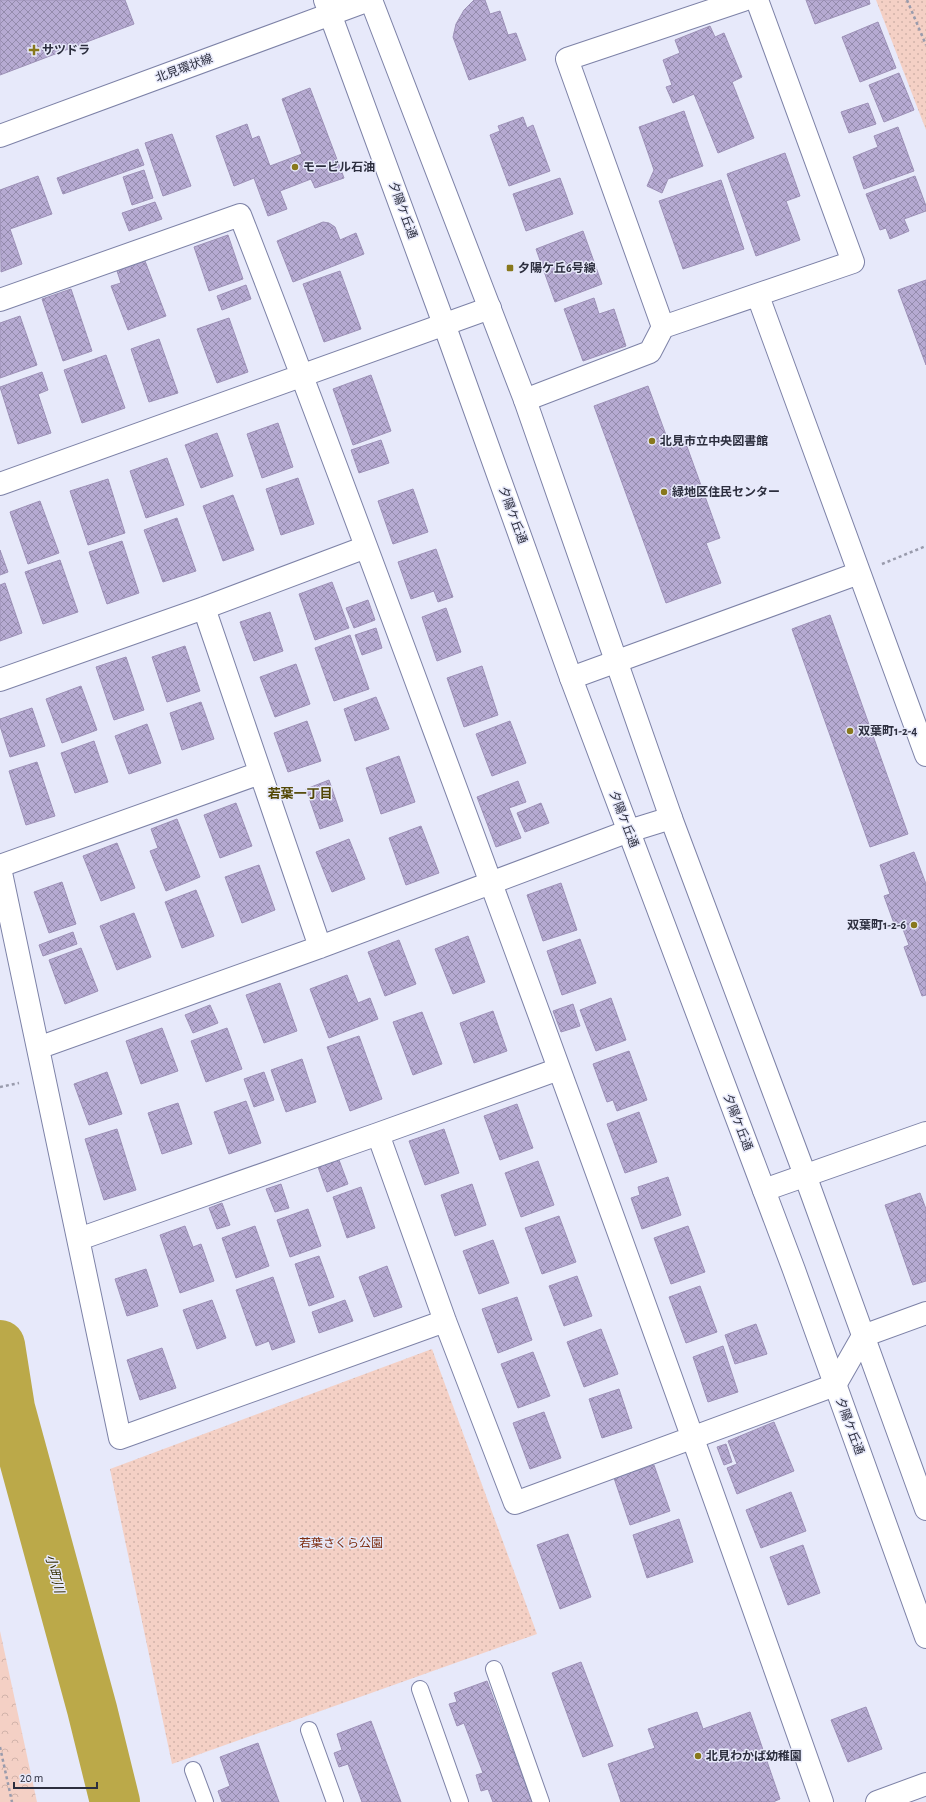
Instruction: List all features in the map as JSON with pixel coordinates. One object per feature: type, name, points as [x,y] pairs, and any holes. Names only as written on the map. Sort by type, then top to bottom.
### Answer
[{"type":"street","name":"北見環状線","points":[[0,136],[328,7],[370,0]]},
{"type":"street","points":[[370,0],[525,400],[671,818],[805,1175],[926,1509]]},
{"type":"street","points":[[663,327],[567,59],[743,0]]},
{"type":"street","points":[[525,400],[650,352],[663,327],[758,296],[853,262],[757,0]]},
{"type":"street","name":"夕陽ケ丘通","points":[[328,7],[571,678],[764,1190],[926,1637]]},
{"type":"street","points":[[0,300],[240,215],[303,376],[491,882],[693,1436],[822,1802]]},
{"type":"street","points":[[758,296],[926,755]]},
{"type":"street","points":[[0,484],[490,308]]},
{"type":"street","points":[[0,680],[204,608],[366,547]]},
{"type":"street","points":[[571,678],[859,572]]},
{"type":"street","points":[[204,608],[320,947]]},
{"type":"street","points":[[260,773],[0,867],[120,1438],[445,1321]]},
{"type":"street","points":[[38,1048],[320,947],[629,831],[671,818]]},
{"type":"street","points":[[79,1239],[559,1069]]},
{"type":"street","points":[[764,1190],[926,1133]]},
{"type":"street","points":[[378,1134],[445,1321],[514,1503],[835,1385],[863,1336],[926,1313]]},
{"type":"street","points":[[877,1802],[926,1784]]},
{"type":"lane","points":[[494,1669],[541,1802]]},
{"type":"lane","points":[[420,1689],[460,1802]]},
{"type":"lane","points":[[309,1730],[335,1802]]},
{"type":"lane","points":[[193,1770],[205,1802]]},
{"type":"path","points":[[907,0],[926,45]]},
{"type":"path","points":[[859,572],[926,546]]},
{"type":"path","points":[[0,1087],[17,1083]]},
{"type":"path","points":[[0,1747],[12,1802]]},
{"type":"green space","points":[[876,0],[926,0],[926,130]]},
{"type":"green space","name":"若葉さくら公園","points":[[432,1349],[537,1634],[172,1764],[110,1469]]},
{"type":"green space","points":[[0,1631],[37,1802],[0,1802]]},
{"type":"building","name":"サツドラ","points":[[0,0],[125,0],[134,24],[0,75]]},
{"type":"building","points":[[474,0],[485,0],[490,14],[500,11],[508,35],[516,33],[526,60],[469,80],[453,37],[456,24],[464,10]]},
{"type":"building","points":[[806,0],[869,0],[870,4],[815,24]]},
{"type":"building","points":[[878,22],[896,68],[860,82],[842,37]]},
{"type":"building","points":[[710,26],[715,37],[724,33],[742,77],[732,82],[754,138],[718,153],[694,94],[673,103],[666,87],[672,85],[663,60],[680,53],[675,40]]},
{"type":"building","points":[[899,73],[914,110],[884,122],[869,85]]},
{"type":"building","points":[[310,88],[344,178],[315,188],[311,179],[280,191],[287,209],[268,216],[254,178],[234,186],[216,136],[247,124],[252,139],[259,136],[270,166],[302,154],[282,99]]},
{"type":"building","points":[[868,103],[876,124],[849,133],[841,112]]},
{"type":"building","points":[[684,111],[703,166],[668,179],[662,193],[647,186],[654,170],[639,127]]},
{"type":"building","points":[[523,117],[527,128],[533,125],[550,171],[509,186],[490,135],[500,131],[498,126]]},
{"type":"building","points":[[898,127],[914,171],[864,189],[853,157],[878,147],[874,136]]},
{"type":"building","points":[[172,134],[191,186],[163,196],[145,143]]},
{"type":"building","points":[[138,149],[144,165],[63,194],[57,178]]},
{"type":"building","points":[[785,153],[800,196],[786,201],[800,240],[756,256],[727,174]]},
{"type":"building","points":[[144,170],[153,198],[132,205],[123,177]]},
{"type":"building","points":[[38,176],[52,214],[10,229],[22,264],[1,272],[0,190]]},
{"type":"building","points":[[915,176],[926,206],[926,211],[904,219],[909,231],[890,239],[886,228],[880,230],[866,194]]},
{"type":"building","points":[[560,178],[573,214],[526,231],[513,194]]},
{"type":"building","points":[[721,180],[744,249],[683,269],[659,201]]},
{"type":"building","points":[[155,202],[162,219],[129,231],[122,213]]},
{"type":"building","points":[[323,222],[329,223],[335,227],[340,240],[356,233],[364,254],[293,282],[277,241]]},
{"type":"building","points":[[583,231],[602,284],[555,302],[536,249]]},
{"type":"building","points":[[228,235],[243,279],[209,291],[194,247]]},
{"type":"building","points":[[145,261],[166,316],[128,330],[111,286],[121,283],[117,271]]},
{"type":"building","points":[[340,271],[361,329],[324,342],[303,284]]},
{"type":"building","points":[[926,280],[926,365],[898,290]]},
{"type":"building","points":[[246,285],[251,299],[222,310],[217,296]]},
{"type":"building","points":[[71,289],[92,351],[63,361],[42,299]]},
{"type":"building","points":[[594,298],[599,314],[614,309],[626,346],[583,361],[564,309]]},
{"type":"building","points":[[20,316],[37,365],[0,378],[0,323]]},
{"type":"building","points":[[229,318],[248,372],[217,383],[197,329]]},
{"type":"building","points":[[159,339],[178,393],[149,402],[131,349]]},
{"type":"building","points":[[106,355],[125,408],[82,423],[64,370]]},
{"type":"building","points":[[42,372],[48,390],[38,394],[51,433],[18,444],[0,387]]},
{"type":"building","points":[[371,375],[391,431],[353,445],[333,389]]},
{"type":"building","name":"緑地区住民センター","points":[[648,386],[670,446],[685,441],[720,538],[706,543],[721,583],[666,603],[594,406]]},
{"type":"building","points":[[278,423],[293,467],[262,478],[247,434]]},
{"type":"building","points":[[217,433],[233,476],[201,488],[185,445]]},
{"type":"building","points":[[381,440],[389,463],[359,473],[351,450]]},
{"type":"building","points":[[167,458],[184,505],[146,518],[130,471]]},
{"type":"building","points":[[298,478],[314,524],[281,535],[266,489]]},
{"type":"building","points":[[108,479],[125,533],[88,545],[70,491]]},
{"type":"building","points":[[413,489],[428,532],[393,544],[378,501]]},
{"type":"building","points":[[233,495],[254,550],[223,561],[203,506]]},
{"type":"building","points":[[40,501],[59,553],[28,564],[10,512]]},
{"type":"building","points":[[177,518],[196,571],[163,582],[144,530]]},
{"type":"building","points":[[122,541],[139,593],[107,604],[89,552]]},
{"type":"building","points":[[436,549],[453,597],[438,602],[434,591],[411,599],[398,562]]},
{"type":"building","points":[[0,550],[8,572],[0,575]]},
{"type":"building","points":[[60,560],[78,612],[43,624],[25,572]]},
{"type":"building","points":[[332,582],[349,628],[315,640],[299,594]]},
{"type":"building","points":[[5,583],[22,633],[0,641],[0,585]]},
{"type":"building","points":[[368,600],[375,620],[354,628],[346,608]]},
{"type":"building","points":[[446,608],[461,652],[437,661],[422,617]]},
{"type":"building","points":[[270,612],[283,651],[254,661],[240,622]]},
{"type":"building","name":"双葉町1-2-4","points":[[830,615],[908,834],[870,847],[792,629]]},
{"type":"building","points":[[376,628],[382,648],[362,655],[355,635]]},
{"type":"building","points":[[350,635],[369,689],[334,701],[315,648]]},
{"type":"building","points":[[185,646],[200,691],[167,702],[152,657]]},
{"type":"building","points":[[126,657],[144,710],[114,720],[96,667]]},
{"type":"building","points":[[296,664],[310,704],[275,717],[260,677]]},
{"type":"building","points":[[482,666],[498,715],[464,727],[447,678]]},
{"type":"building","points":[[81,686],[97,730],[62,743],[46,699]]},
{"type":"building","points":[[376,697],[389,729],[355,741],[344,709]]},
{"type":"building","points":[[201,702],[214,739],[182,750],[170,713]]},
{"type":"building","points":[[32,708],[45,746],[10,757],[0,726],[0,719]]},
{"type":"building","points":[[307,721],[321,761],[288,772],[274,733]]},
{"type":"building","points":[[510,721],[526,763],[492,776],[476,734]]},
{"type":"building","points":[[147,724],[161,763],[129,774],[115,736]]},
{"type":"building","points":[[94,741],[108,782],[75,793],[61,753]]},
{"type":"building","points":[[399,756],[415,802],[381,814],[366,768]]},
{"type":"building","points":[[37,762],[55,816],[26,825],[9,771]]},
{"type":"building","points":[[329,780],[343,821],[320,829],[306,789]]},
{"type":"building","points":[[518,781],[526,802],[509,808],[521,838],[496,847],[477,797]]},
{"type":"building","points":[[236,803],[252,846],[220,858],[204,815]]},
{"type":"building","points":[[541,803],[549,823],[525,832],[517,813]]},
{"type":"building","points":[[177,819],[200,877],[166,891],[150,851],[158,848],[151,829]]},
{"type":"building","points":[[421,826],[439,873],[406,885],[389,838]]},
{"type":"building","points":[[349,839],[365,879],[332,892],[316,852]]},
{"type":"building","points":[[117,843],[135,888],[101,901],[83,856]]},
{"type":"building","name":"双葉町1-2-6","points":[[914,852],[926,884],[926,995],[922,996],[904,947],[909,945],[901,924],[895,926],[884,896],[890,894],[880,865]]},
{"type":"building","points":[[259,865],[275,910],[242,923],[225,877]]},
{"type":"building","points":[[62,882],[76,924],[49,933],[34,892]]},
{"type":"building","points":[[561,883],[577,930],[543,941],[527,895]]},
{"type":"building","points":[[196,890],[214,936],[182,948],[165,902]]},
{"type":"building","points":[[134,913],[151,957],[117,970],[100,926]]},
{"type":"building","points":[[73,932],[77,944],[43,956],[39,945]]},
{"type":"building","points":[[468,936],[485,982],[453,994],[435,949]]},
{"type":"building","points":[[580,939],[596,983],[562,995],[547,951]]},
{"type":"building","points":[[399,940],[416,984],[385,996],[368,952]]},
{"type":"building","points":[[81,948],[98,991],[65,1004],[49,960]]},
{"type":"building","points":[[347,975],[358,1003],[370,998],[378,1019],[329,1038],[310,989]]},
{"type":"building","points":[[280,983],[297,1031],[264,1043],[246,995]]},
{"type":"building","points":[[611,998],[626,1040],[596,1051],[580,1010]]},
{"type":"building","points":[[573,1004],[580,1026],[561,1032],[553,1011]]},
{"type":"building","points":[[210,1005],[218,1023],[193,1033],[185,1015]]},
{"type":"building","points":[[493,1011],[507,1051],[474,1063],[460,1023]]},
{"type":"building","points":[[422,1012],[442,1064],[413,1075],[393,1022]]},
{"type":"building","points":[[162,1028],[178,1071],[141,1084],[126,1041]]},
{"type":"building","points":[[227,1028],[242,1069],[206,1082],[191,1041]]},
{"type":"building","points":[[359,1036],[382,1099],[350,1111],[327,1047]]},
{"type":"building","points":[[629,1051],[647,1100],[617,1111],[613,1100],[607,1102],[593,1064]]},
{"type":"building","points":[[302,1059],[316,1102],[286,1112],[271,1070]]},
{"type":"building","points":[[107,1072],[122,1114],[89,1125],[74,1084]]},
{"type":"building","points":[[264,1072],[274,1100],[254,1107],[244,1079]]},
{"type":"building","points":[[246,1101],[261,1143],[229,1154],[214,1112]]},
{"type":"building","points":[[178,1103],[192,1144],[162,1154],[148,1113]]},
{"type":"building","points":[[517,1104],[533,1148],[500,1160],[484,1116]]},
{"type":"building","points":[[639,1112],[657,1162],[625,1173],[607,1124]]},
{"type":"building","points":[[117,1129],[136,1190],[104,1200],[85,1139]]},
{"type":"building","points":[[444,1129],[459,1173],[425,1185],[409,1141]]},
{"type":"building","points":[[339,1160],[348,1184],[327,1192],[318,1167]]},
{"type":"building","points":[[538,1161],[554,1205],[521,1217],[505,1173]]},
{"type":"building","points":[[668,1177],[681,1215],[642,1229],[631,1198],[640,1195],[638,1187]]},
{"type":"building","points":[[281,1184],[289,1208],[275,1212],[266,1189]]},
{"type":"building","points":[[472,1184],[486,1225],[455,1236],[441,1195]]},
{"type":"building","points":[[361,1187],[375,1228],[347,1238],[333,1197]]},
{"type":"building","points":[[920,1193],[926,1209],[926,1281],[913,1285],[885,1205]]},
{"type":"building","points":[[222,1203],[230,1225],[217,1229],[209,1208]]},
{"type":"building","points":[[308,1209],[321,1246],[290,1257],[277,1220]]},
{"type":"building","points":[[559,1216],[576,1262],[542,1274],[525,1228]]},
{"type":"building","points":[[185,1226],[193,1247],[201,1244],[214,1281],[180,1293],[160,1235]]},
{"type":"building","points":[[255,1226],[269,1266],[236,1278],[222,1238]]},
{"type":"building","points":[[688,1226],[705,1272],[671,1284],[654,1238]]},
{"type":"building","points":[[493,1240],[509,1283],[479,1294],[463,1251]]},
{"type":"building","points":[[319,1256],[334,1297],[309,1306],[295,1264]]},
{"type":"building","points":[[387,1266],[402,1307],[374,1317],[359,1277]]},
{"type":"building","points":[[146,1269],[158,1306],[127,1316],[115,1279]]},
{"type":"building","points":[[577,1276],[592,1316],[564,1326],[549,1286]]},
{"type":"building","points":[[273,1277],[295,1342],[272,1350],[269,1341],[256,1346],[236,1290]]},
{"type":"building","points":[[700,1286],[717,1332],[686,1343],[669,1297]]},
{"type":"building","points":[[517,1297],[532,1340],[498,1353],[482,1309]]},
{"type":"building","points":[[212,1300],[226,1338],[197,1349],[183,1310]]},
{"type":"building","points":[[345,1300],[353,1321],[319,1333],[312,1312]]},
{"type":"building","points":[[756,1324],[767,1354],[735,1364],[725,1335]]},
{"type":"building","points":[[601,1329],[618,1374],[584,1387],[567,1342]]},
{"type":"building","points":[[723,1346],[738,1392],[708,1402],[693,1357]]},
{"type":"building","points":[[162,1348],[176,1388],[140,1400],[127,1360]]},
{"type":"building","points":[[533,1352],[550,1396],[518,1408],[501,1364]]},
{"type":"building","points":[[619,1389],[632,1428],[602,1438],[589,1399]]},
{"type":"building","points":[[544,1412],[561,1458],[530,1469],[513,1423]]},
{"type":"building","points":[[774,1422],[794,1471],[737,1494],[727,1468],[737,1464],[728,1441]]},
{"type":"building","points":[[726,1444],[732,1462],[724,1465],[717,1447]]},
{"type":"building","points":[[654,1465],[670,1511],[630,1525],[614,1478]]},
{"type":"building","points":[[791,1492],[806,1531],[761,1548],[746,1510]]},
{"type":"building","points":[[679,1519],[693,1562],[647,1578],[633,1535]]},
{"type":"building","points":[[568,1534],[591,1597],[560,1609],[537,1545]]},
{"type":"building","points":[[803,1545],[820,1593],[788,1605],[770,1557]]},
{"type":"building","points":[[581,1662],[613,1746],[583,1757],[552,1673]]},
{"type":"building","points":[[487,1681],[532,1802],[493,1802],[488,1789],[481,1791],[476,1775],[483,1773],[464,1723],[457,1726],[449,1704],[457,1702],[454,1693]]},
{"type":"building","points":[[866,1707],[882,1749],[848,1762],[831,1720]]},
{"type":"building","name":"北見わかば幼稚園","points":[[697,1712],[703,1729],[750,1712],[780,1799],[773,1802],[621,1802],[608,1764],[655,1748],[648,1729]]},
{"type":"building","points":[[371,1721],[401,1802],[362,1802],[348,1764],[339,1767],[334,1753],[342,1750],[337,1734]]},
{"type":"building","points":[[258,1743],[279,1802],[222,1802],[218,1791],[230,1786],[220,1757]]},
{"type":"waterway","name":"小町川","points":[[0,1345],[10,1408],[92,1709],[115,1802]]},
{"type":"place","name":"サツドラ","points":[[34,50]]},
{"type":"place","name":"モービル石油","points":[[295,167]]},
{"type":"place","name":"夕陽ケ丘6号線","points":[[510,268]]},
{"type":"place","name":"北見市立中央図書館","points":[[652,441]]},
{"type":"place","name":"緑地区住民センター","points":[[664,492]]},
{"type":"place","name":"双葉町1-2-4","points":[[850,731]]},
{"type":"place","name":"双葉町1-2-6","points":[[914,925]]},
{"type":"place","name":"北見わかば幼稚園","points":[[698,1756]]},
{"type":"district","name":"若葉一丁目","points":[[300,794]]}]
